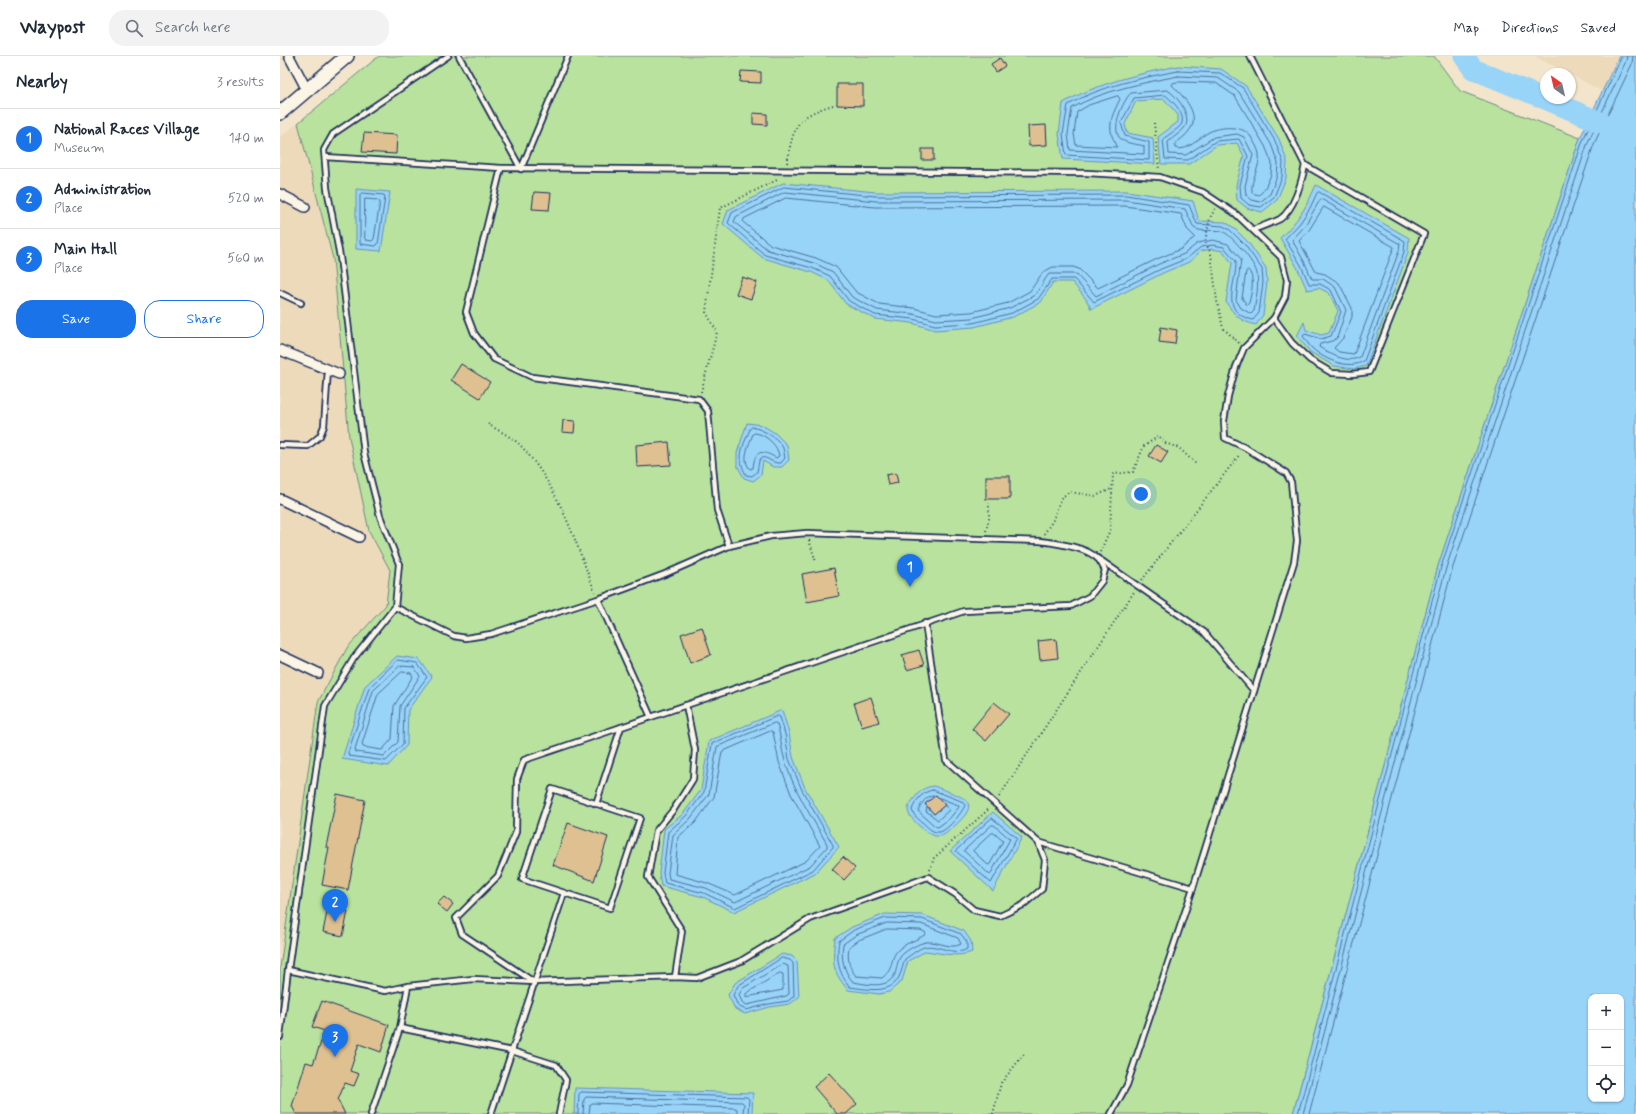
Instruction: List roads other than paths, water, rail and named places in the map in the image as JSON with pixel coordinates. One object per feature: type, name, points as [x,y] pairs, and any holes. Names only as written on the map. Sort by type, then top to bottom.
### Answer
[{"type":"main road","points":[[280,113],[347,56]]},
{"type":"street","points":[[289,56],[307,90]]},
{"type":"street","points":[[280,194],[305,207]]},
{"type":"street","points":[[280,350],[338,374]]},
{"type":"street","points":[[280,499],[359,537]]},
{"type":"street","points":[[280,655],[318,673]]},
{"type":"lane","points":[[280,1037],[325,706],[354,658],[395,607],[399,564],[380,516],[364,453],[340,257],[327,188],[324,150],[333,134],[448,56]]},
{"type":"lane","points":[[459,56],[521,169]]},
{"type":"lane","points":[[521,169],[568,56]]},
{"type":"lane","points":[[1250,56],[1305,165],[1424,234],[1369,372],[1352,374],[1332,373],[1310,360],[1292,343],[1274,318]]},
{"type":"lane","points":[[324,157],[521,169],[1086,173],[1160,177],[1203,192],[1236,214],[1281,257],[1287,280],[1285,297],[1274,318],[1244,348],[1236,368],[1228,396],[1224,421],[1226,438],[1246,448],[1286,474],[1291,482],[1298,541],[1294,562],[1193,888],[1127,1084],[1111,1114]]},
{"type":"lane","points":[[1253,230],[1281,218],[1294,200],[1302,179],[1305,165]]},
{"type":"lane","points":[[500,168],[466,312],[474,333],[494,359],[532,377],[699,399],[708,411],[717,510],[729,546]]},
{"type":"lane","points":[[280,293],[301,303]]},
{"type":"lane","points":[[280,445],[308,446],[320,436],[324,426],[328,370]]},
{"type":"lane","points":[[395,607],[454,636],[466,638],[491,634],[598,599],[665,574],[729,546],[771,536],[808,533],[1040,541],[1058,543],[1077,548],[1098,558],[1204,632],[1254,690]]},
{"type":"lane","points":[[534,982],[462,934],[456,918],[498,876],[516,832],[517,778],[524,760],[964,611],[1070,606],[1090,596],[1102,581],[1105,570],[1098,558]]},
{"type":"lane","points":[[598,599],[651,717]]},
{"type":"lane","points":[[925,623],[946,760],[1038,842],[1193,888]]},
{"type":"lane","points":[[675,977],[682,931],[648,877],[656,830],[674,808],[693,779],[696,750],[686,705]]},
{"type":"lane","points":[[596,804],[621,727]]},
{"type":"lane","points":[[552,789],[640,818],[610,908],[564,893],[522,879],[552,789]]},
{"type":"lane","points":[[288,970],[385,991],[408,986],[473,979],[534,982],[675,977],[697,978],[741,961],[810,918],[928,877],[955,894],[974,910],[1000,916],[1023,905],[1042,889],[1045,860],[1038,842]]},
{"type":"lane","points":[[491,1114],[564,893]]},
{"type":"lane","points":[[371,1114],[400,1028],[408,986]]},
{"type":"lane","points":[[400,1028],[512,1051],[556,1065],[566,1080],[559,1114]]},
{"type":"water","points":[[1619,56],[1636,56],[1636,1114],[1293,1114],[1438,566],[1580,138]]},
{"type":"water","points":[[1178,66],[1221,69],[1246,86],[1279,139],[1287,161],[1286,178],[1277,200],[1262,212],[1247,208],[1237,200],[1236,185],[1244,156],[1237,143],[1217,145],[1189,164],[1161,164],[1158,137],[1178,122],[1178,115],[1164,99],[1136,101],[1125,124],[1127,133],[1153,138],[1155,164],[1063,159],[1059,134],[1063,103],[1090,90],[1119,80]]},
{"type":"water","points":[[783,183],[876,192],[1127,191],[1193,201],[1199,221],[1225,222],[1233,227],[1248,242],[1266,268],[1267,282],[1263,315],[1256,325],[1246,322],[1232,311],[1226,302],[1232,263],[1223,251],[1212,249],[1201,251],[1189,262],[1163,273],[1091,309],[1086,299],[1072,282],[1053,282],[1041,302],[1013,317],[974,327],[935,330],[912,323],[875,319],[846,304],[828,280],[811,272],[763,258],[723,224],[728,210]]},
{"type":"water","points":[[1316,185],[1409,238],[1408,253],[1366,366],[1354,369],[1334,366],[1310,352],[1297,336],[1304,322],[1306,330],[1321,335],[1329,333],[1338,311],[1329,293],[1319,288],[1307,290],[1297,267],[1280,238],[1301,214]]},
{"type":"water","points":[[356,189],[390,192],[381,251],[356,249]]},
{"type":"water","points":[[747,423],[762,425],[775,433],[787,445],[789,460],[782,467],[773,467],[763,461],[761,475],[753,481],[744,478],[737,465],[737,453]]},
{"type":"water","points":[[397,656],[419,659],[432,677],[408,710],[407,745],[388,766],[342,759],[365,686]]},
{"type":"water","points":[[782,710],[789,733],[793,757],[805,788],[839,847],[815,873],[734,912],[703,897],[661,886],[659,873],[664,829],[683,814],[701,790],[709,741]]},
{"type":"water","points":[[934,786],[962,797],[967,801],[969,806],[967,812],[961,820],[947,833],[940,836],[932,835],[924,829],[911,817],[908,810],[911,803],[920,792],[926,788]]},
{"type":"water","points":[[993,812],[1022,837],[993,891],[950,851]]},
{"type":"water","points":[[885,914],[923,915],[964,931],[971,941],[972,952],[955,955],[926,951],[908,961],[902,981],[889,992],[879,994],[848,990],[836,972],[834,966],[835,938],[852,927]]},
{"type":"water","points":[[782,954],[792,956],[797,961],[799,997],[790,1004],[770,1007],[745,1014],[735,1009],[728,995],[735,983]]},
{"type":"water","points":[[575,1088],[753,1093],[752,1114],[574,1114]]},
{"type":"waterway","points":[[1464,56],[1473,69],[1636,137]]},
{"type":"place","name":"National Races Village","points":[[910,587]]},
{"type":"place","name":"Administration","points":[[335,922]]},
{"type":"place","name":"Main Hall","points":[[335,1057]]}]
